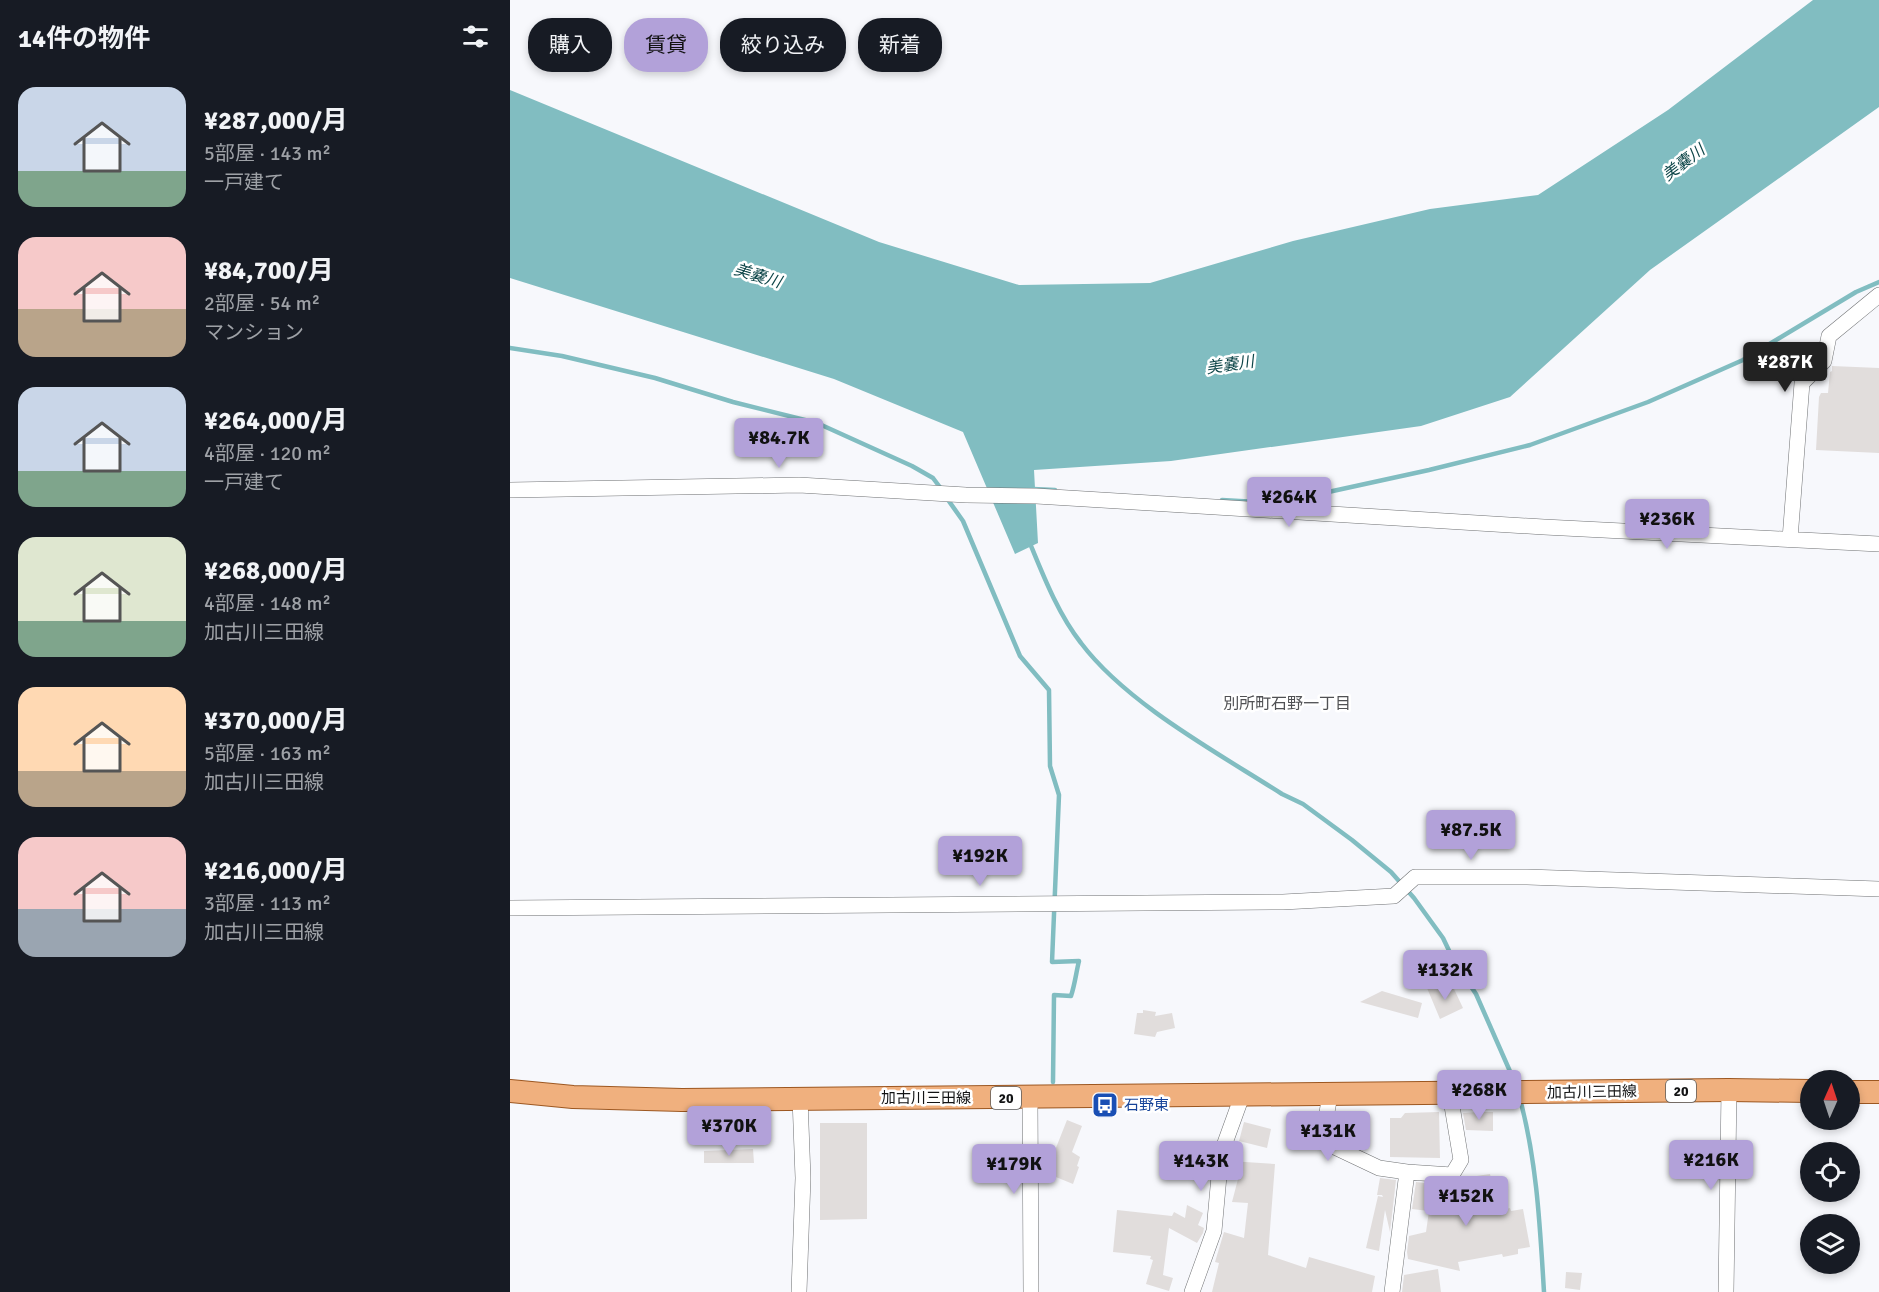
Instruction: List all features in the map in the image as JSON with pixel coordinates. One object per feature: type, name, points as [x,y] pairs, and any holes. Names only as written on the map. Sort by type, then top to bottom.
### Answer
[{"type":"main road","name":"加古川三田線","points":[[510,1091],[573,1097],[682,1100],[1800,1091]]},
{"type":"main road","points":[[1860,1092],[1879,1092]]},
{"type":"street","points":[[1791,539],[1802,383],[1824,361],[1829,336],[1879,295]]},
{"type":"street","points":[[510,490],[800,485],[887,491],[1036,496],[1879,544]]},
{"type":"street","points":[[510,908],[1283,902],[1394,896],[1415,877],[1527,877],[1879,889]]},
{"type":"street","points":[[1726,1292],[1729,1090]]},
{"type":"street","points":[[1330,1095],[1322,1141],[1378,1168],[1452,1175],[1461,1160],[1450,1094]]},
{"type":"street","points":[[1192,1292],[1214,1231],[1221,1154],[1242,1096]]},
{"type":"street","points":[[798,1292],[803,1178],[800,1098]]},
{"type":"street","points":[[1030,1098],[1030,1292]]},
{"type":"street","points":[[1392,1292],[1407,1172]]},
{"type":"water","name":"美嚢川","points":[[1813,0],[1879,0],[1879,107],[1650,270],[1510,397],[1421,426],[1171,461],[1034,470],[1038,543],[1015,554],[963,432],[834,379],[510,278],[510,90],[879,242],[1019,285],[1150,283],[1293,241],[1430,209],[1538,195],[1668,110]]},
{"type":"building","points":[[1832,366],[1879,368],[1879,453],[1816,450],[1819,397],[1821,393],[1828,393]]},
{"type":"building","points":[[1445,986],[1454,989],[1463,1008],[1440,1019],[1427,988]]},
{"type":"building","points":[[1382,991],[1422,1003],[1418,1018],[1360,1002]]},
{"type":"building","points":[[1143,1010],[1156,1012],[1155,1016],[1172,1013],[1175,1028],[1157,1032],[1155,1037],[1134,1034],[1137,1013],[1143,1013]]},
{"type":"building","points":[[1439,1112],[1440,1158],[1390,1157],[1390,1118],[1401,1118],[1405,1113]]},
{"type":"building","points":[[1493,1112],[1493,1131],[1466,1130],[1463,1113]]},
{"type":"building","points":[[1067,1120],[1082,1126],[1072,1152],[1080,1157],[1073,1184],[1046,1173]]},
{"type":"building","points":[[1244,1122],[1271,1129],[1267,1148],[1239,1141]]},
{"type":"building","points":[[820,1123],[867,1123],[867,1219],[820,1220]]},
{"type":"building","points":[[753,1149],[754,1163],[704,1163],[704,1151]]},
{"type":"building","points":[[1230,1161],[1275,1164],[1268,1255],[1306,1268],[1309,1257],[1375,1276],[1372,1292],[1212,1292],[1219,1263],[1215,1262],[1224,1232],[1244,1238],[1248,1203],[1232,1202],[1238,1179],[1229,1175]]},
{"type":"building","points":[[1490,1174],[1498,1211],[1510,1208],[1511,1211],[1523,1209],[1530,1247],[1518,1249],[1518,1254],[1503,1257],[1502,1254],[1458,1262],[1460,1271],[1408,1259],[1409,1236],[1426,1232],[1429,1211],[1412,1209],[1416,1182],[1434,1184],[1445,1206],[1473,1199],[1470,1177]]},
{"type":"building","points":[[1380,1178],[1396,1180],[1390,1232],[1385,1210],[1379,1251],[1366,1248],[1378,1196],[1383,1197],[1377,1195]]},
{"type":"building","points":[[1187,1205],[1203,1213],[1198,1225],[1204,1228],[1203,1233],[1197,1243],[1169,1228],[1163,1275],[1173,1278],[1169,1291],[1146,1284],[1153,1260],[1150,1259],[1151,1256],[1113,1252],[1117,1210],[1172,1216],[1174,1212],[1185,1218]]},
{"type":"building","points":[[1438,1269],[1441,1292],[1402,1292],[1404,1275]]},
{"type":"building","points":[[1566,1272],[1582,1273],[1580,1290],[1565,1288]]},
{"type":"waterway","points":[[1222,500],[1257,502],[1310,496],[1530,445],[1648,402],[1743,360],[1856,292],[1879,282]]},
{"type":"waterway","points":[[510,348],[562,356],[655,378],[733,402],[817,423],[912,466],[933,478],[942,490]]},
{"type":"waterway","points":[[1033,489],[1055,490]]},
{"type":"waterway","points":[[946,497],[963,521],[1020,656],[1049,690],[1050,766],[1059,795],[1052,962],[1079,961],[1071,996],[1054,995],[1053,1082]]},
{"type":"waterway","points":[[1029,541],[1065,620],[1100,665],[1123,687],[1202,744],[1282,794],[1303,804],[1391,872],[1414,898],[1443,938],[1454,961],[1476,994],[1516,1085]]},
{"type":"waterway","points":[[1520,1099],[1534,1171],[1544,1292]]},
{"type":"place","name":"石野東","points":[[1105,1105]]},
{"type":"district","name":"別所町石野一丁目","points":[[1287,703]]}]
